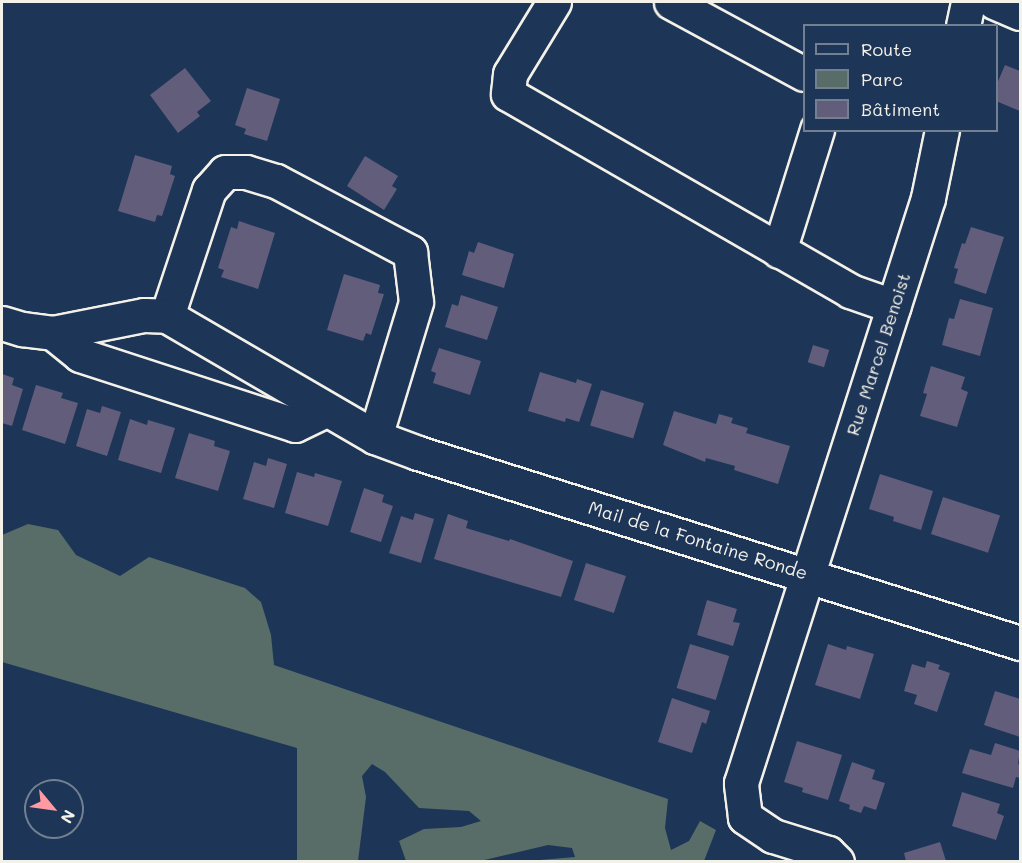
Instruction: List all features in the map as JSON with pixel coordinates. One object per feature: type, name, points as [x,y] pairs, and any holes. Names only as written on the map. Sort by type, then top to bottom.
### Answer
[{"type":"street","points":[[554,2],[510,74],[508,94],[850,291],[893,306]]},
{"type":"street","points":[[671,2],[803,73]]},
{"type":"street","points":[[963,24],[968,2]]},
{"type":"street","points":[[994,2],[1020,13]]},
{"type":"street","points":[[779,251],[816,132]]},
{"type":"street","name":"Rue Marcel Benoist","points":[[837,861],[828,853],[773,836],[745,817],[741,783],[928,198],[942,132]]},
{"type":"street","points":[[2,323],[22,329],[53,333],[144,315],[167,316],[209,190],[225,172],[246,172],[276,181],[410,252],[416,302],[375,437]]},
{"type":"street","name":"Mail de la Fontaine Ronde","points":[[167,316],[375,437],[418,453],[1020,643]]},
{"type":"street","points":[[53,333],[80,355],[295,425],[326,410]]},
{"type":"green space","points":[[28,524],[58,530],[76,555],[120,576],[149,557],[245,588],[261,602],[271,635],[274,665],[668,799],[665,828],[671,850],[689,841],[700,821],[716,830],[704,861],[528,861],[575,857],[572,848],[548,845],[480,861],[406,861],[399,841],[424,829],[461,827],[481,821],[469,811],[419,808],[385,772],[372,764],[362,776],[366,797],[358,861],[297,861],[297,748],[2,662],[2,535]]},
{"type":"building","points":[[1005,65],[1020,71],[1020,111],[998,102],[998,81]]},
{"type":"building","points":[[185,68],[211,101],[197,112],[200,116],[178,133],[150,95]]},
{"type":"building","points":[[247,88],[280,99],[267,141],[244,134],[246,129],[235,125]]},
{"type":"building","points":[[135,155],[172,166],[170,174],[175,176],[162,216],[157,215],[155,222],[118,211]]},
{"type":"building","points":[[365,156],[398,176],[392,186],[397,189],[384,210],[347,186]]},
{"type":"building","points":[[239,221],[275,233],[258,289],[221,277],[224,270],[218,268],[231,227],[237,229]]},
{"type":"building","points":[[971,227],[1004,237],[986,294],[954,283],[958,269],[954,268],[962,243],[965,244]]},
{"type":"building","points":[[478,242],[514,254],[504,288],[462,275],[469,251],[474,253]]},
{"type":"building","points":[[344,274],[380,285],[378,293],[384,294],[371,335],[366,333],[363,341],[327,330]]},
{"type":"building","points":[[461,295],[498,307],[487,340],[445,327],[452,304],[458,306]]},
{"type":"building","points":[[960,299],[993,308],[980,356],[942,345],[949,318],[954,319]]},
{"type":"building","points":[[813,345],[829,350],[824,367],[808,362]]},
{"type":"building","points":[[439,348],[481,361],[470,395],[433,383],[436,373],[431,371]]},
{"type":"building","points":[[931,366],[965,377],[961,389],[968,392],[957,427],[920,416],[927,394],[923,393]]},
{"type":"building","points":[[540,372],[576,383],[577,379],[592,384],[579,422],[566,418],[565,422],[528,411]]},
{"type":"building","points":[[2,374],[14,378],[12,385],[23,389],[12,426],[2,423]]},
{"type":"building","points":[[36,385],[63,393],[61,398],[78,403],[65,444],[22,430]]},
{"type":"building","points":[[601,390],[644,403],[633,439],[590,425]]},
{"type":"building","points":[[102,406],[121,412],[107,456],[76,446],[87,409],[100,413]]},
{"type":"building","points":[[674,411],[716,424],[719,414],[733,418],[731,423],[748,428],[746,433],[790,446],[778,484],[734,470],[735,466],[706,458],[705,462],[663,445]]},
{"type":"building","points":[[130,419],[147,425],[148,420],[175,428],[161,473],[118,460]]},
{"type":"building","points":[[189,433],[215,441],[214,446],[230,451],[218,491],[175,478]]},
{"type":"building","points":[[268,458],[287,464],[274,508],[243,499],[254,462],[266,466]]},
{"type":"building","points":[[297,472],[314,477],[315,473],[342,481],[328,526],[285,513]]},
{"type":"building","points":[[880,474],[933,491],[921,530],[893,521],[894,517],[869,509]]},
{"type":"building","points":[[364,488],[384,495],[382,502],[393,506],[381,542],[350,532]]},
{"type":"building","points":[[943,497],[1000,516],[988,553],[931,534]]},
{"type":"building","points":[[415,513],[434,519],[421,563],[389,553],[401,516],[413,520]]},
{"type":"building","points":[[448,514],[468,521],[466,528],[509,541],[510,539],[573,561],[561,597],[434,559]]},
{"type":"building","points":[[586,563],[626,576],[614,613],[574,600]]},
{"type":"building","points":[[707,600],[737,609],[733,622],[740,623],[733,646],[697,635]]},
{"type":"building","points":[[690,644],[729,656],[716,700],[677,688]]},
{"type":"building","points":[[828,644],[846,650],[847,646],[874,654],[860,699],[815,685]]},
{"type":"building","points":[[927,661],[940,665],[938,669],[950,673],[937,712],[914,704],[917,695],[904,691],[912,664],[925,668]]},
{"type":"building","points":[[995,691],[1020,699],[1020,737],[984,725]]},
{"type":"building","points":[[672,698],[710,711],[706,724],[702,722],[692,753],[658,742]]},
{"type":"building","points":[[797,741],[842,755],[828,800],[802,792],[803,788],[784,782]]},
{"type":"building","points":[[995,743],[1020,751],[1018,764],[1020,765],[1020,778],[1016,777],[1013,788],[962,773],[970,749],[991,755]]},
{"type":"building","points":[[852,762],[875,770],[872,779],[885,783],[876,810],[864,806],[861,813],[849,809],[850,805],[839,801]]},
{"type":"building","points":[[962,792],[1000,804],[997,813],[1004,816],[996,840],[952,826]]},
{"type":"building","points":[[940,842],[946,861],[906,861],[904,853]]}]
